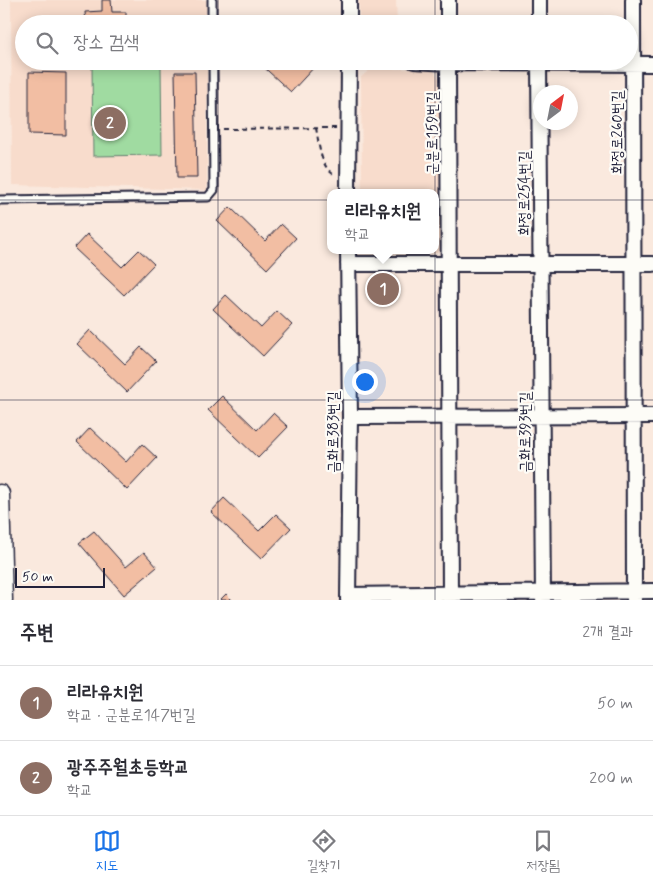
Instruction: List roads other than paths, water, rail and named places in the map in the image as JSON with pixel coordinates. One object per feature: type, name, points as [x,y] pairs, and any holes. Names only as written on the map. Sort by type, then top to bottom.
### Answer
[{"type":"street","points":[[349,0],[349,15]]},
{"type":"street","points":[[448,0],[448,15]]},
{"type":"street","points":[[538,0],[539,15]]},
{"type":"street","name":"화정로260번길","points":[[633,0],[633,15]]},
{"type":"street","points":[[638,64],[653,64]]},
{"type":"street","points":[[348,187],[349,70]]},
{"type":"street","name":"군분로159번길","points":[[448,70],[450,597]]},
{"type":"street","name":"화정로254번길","points":[[539,70],[541,264]]},
{"type":"street","name":"화정로260번길","points":[[633,70],[634,596]]},
{"type":"street","points":[[348,257],[449,263],[653,264]]},
{"type":"street","name":"금화로383번길","points":[[348,257],[350,417],[349,597]]},
{"type":"street","name":"금화로393번길","points":[[541,264],[543,596]]},
{"type":"street","points":[[350,417],[653,416]]},
{"type":"street","points":[[0,494],[3,600]]},
{"type":"street","points":[[349,597],[634,596],[653,591]]},
{"type":"lane","points":[[212,0],[212,15]]},
{"type":"lane","points":[[0,200],[208,197],[214,190],[213,70]]},
{"type":"place","name":"광주주월초등학교","points":[[110,123]]},
{"type":"place","name":"리라유치원","points":[[383,289]]}]
